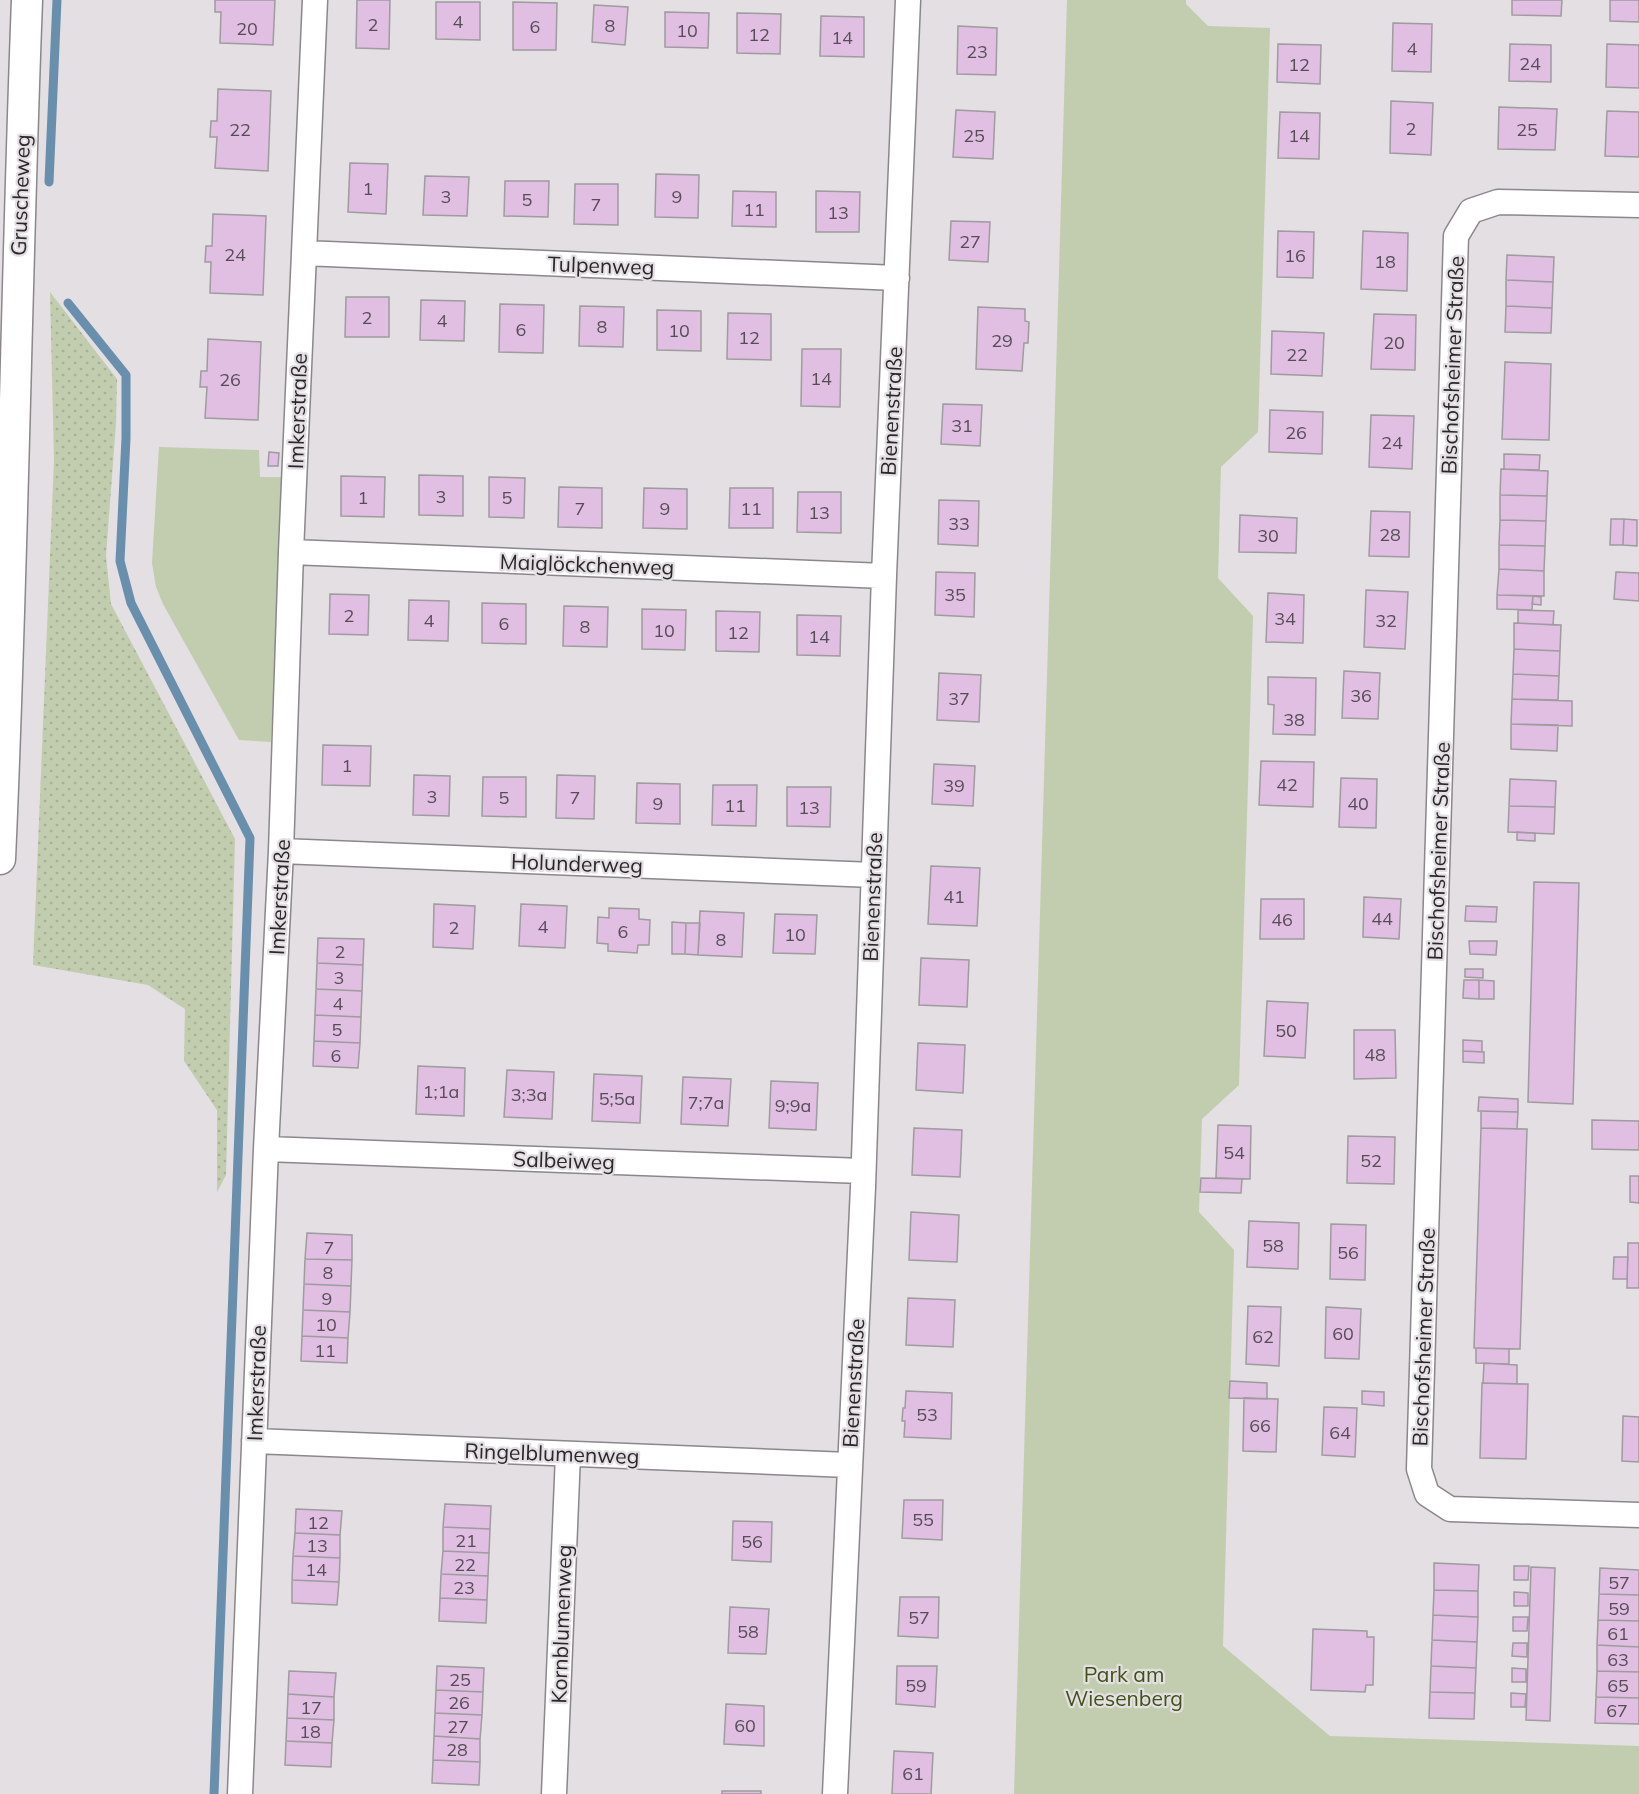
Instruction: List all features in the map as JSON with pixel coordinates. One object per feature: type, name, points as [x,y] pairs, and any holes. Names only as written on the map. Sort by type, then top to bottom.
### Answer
[{"type":"street","name":"Gruscheweg","points":[[0,859],[9,644],[27,0]]},
{"type":"street","name":"Imkerstraße","points":[[240,1794],[315,0]]},
{"type":"street","name":"Bienenstraße","points":[[835,1794],[908,0]]},
{"type":"street","name":"Bischofsheimer Straße","points":[[1639,205],[1498,202],[1471,211],[1456,236],[1419,1461],[1419,1469],[1427,1494],[1450,1509],[1639,1515]]},
{"type":"street","name":"Tulpenweg","points":[[304,253],[897,278]]},
{"type":"street","name":"Maiglöckchenweg","points":[[291,552],[884,576]]},
{"type":"street","name":"Holunderweg","points":[[281,851],[873,875]]},
{"type":"street","name":"Salbeiweg","points":[[266,1149],[862,1171]]},
{"type":"street","name":"Ringelblumenweg","points":[[254,1441],[849,1466]]},
{"type":"street","name":"Kornblumenweg","points":[[554,1794],[568,1454]]},
{"type":"green space","name":"Park am Wiesenberg","points":[[1067,0],[1186,0],[1186,4],[1208,26],[1270,28],[1258,432],[1221,467],[1218,578],[1253,616],[1239,1085],[1202,1119],[1199,1212],[1234,1250],[1223,1646],[1330,1736],[1639,1746],[1639,1794],[1014,1794]]},
{"type":"green space","points":[[50,292],[117,379],[106,556],[111,604],[235,839],[226,1175],[217,1192],[217,1110],[184,1061],[185,1009],[148,985],[33,965],[54,460]]},
{"type":"green space","points":[[159,447],[259,450],[260,477],[283,477],[271,742],[239,740],[163,604],[156,587],[152,563]]},
{"type":"building","points":[[215,0],[275,0],[273,45],[220,43],[221,12],[215,12]]},
{"type":"building","points":[[357,0],[390,0],[389,49],[356,48]]},
{"type":"building","points":[[1512,0],[1562,0],[1561,16],[1512,15]]},
{"type":"building","points":[[1610,0],[1639,0],[1639,22],[1610,21]]},
{"type":"building","points":[[436,2],[480,2],[480,40],[436,39]]},
{"type":"building","points":[[513,2],[557,3],[556,50],[513,50]]},
{"type":"building","points":[[594,5],[628,7],[625,45],[592,42]]},
{"type":"building","points":[[665,12],[709,13],[708,48],[665,47]]},
{"type":"building","points":[[737,13],[781,14],[780,54],[737,53]]},
{"type":"building","points":[[821,16],[864,17],[864,57],[820,56]]},
{"type":"building","points":[[1393,23],[1432,24],[1431,72],[1392,71]]},
{"type":"building","points":[[958,26],[997,28],[996,75],[957,74]]},
{"type":"building","points":[[1278,44],[1321,45],[1320,84],[1277,82]]},
{"type":"building","points":[[1510,44],[1551,45],[1551,82],[1509,81]]},
{"type":"building","points":[[1607,44],[1639,45],[1639,88],[1606,87]]},
{"type":"building","points":[[218,89],[271,91],[268,171],[215,168],[217,137],[210,137],[211,121],[217,121]]},
{"type":"building","points":[[1391,101],[1433,103],[1431,155],[1390,153]]},
{"type":"building","points":[[1499,107],[1557,109],[1555,150],[1498,149]]},
{"type":"building","points":[[956,110],[995,112],[993,159],[953,157]]},
{"type":"building","points":[[1607,111],[1639,112],[1639,157],[1605,156]]},
{"type":"building","points":[[1280,112],[1320,113],[1319,159],[1278,158]]},
{"type":"building","points":[[350,163],[388,164],[386,214],[348,212]]},
{"type":"building","points":[[656,174],[699,175],[698,218],[655,217]]},
{"type":"building","points":[[425,176],[469,177],[467,216],[423,215]]},
{"type":"building","points":[[505,181],[549,181],[548,217],[504,216]]},
{"type":"building","points":[[575,184],[618,184],[618,225],[574,224]]},
{"type":"building","points":[[733,191],[776,192],[776,227],[732,226]]},
{"type":"building","points":[[816,191],[860,192],[859,232],[816,232]]},
{"type":"building","points":[[213,214],[266,216],[263,295],[210,293],[211,262],[205,262],[206,246],[212,246]]},
{"type":"building","points":[[951,221],[990,222],[988,262],[949,260]]},
{"type":"building","points":[[1278,231],[1314,232],[1313,278],[1277,277]]},
{"type":"building","points":[[1363,231],[1408,233],[1407,291],[1361,289]]},
{"type":"building","points":[[1507,255],[1554,257],[1553,282],[1506,280]]},
{"type":"building","points":[[1506,280],[1553,282],[1552,308],[1506,306]]},
{"type":"building","points":[[346,297],[389,297],[389,337],[345,337]]},
{"type":"building","points":[[421,300],[465,301],[464,341],[420,340]]},
{"type":"building","points":[[500,304],[544,305],[543,353],[499,352]]},
{"type":"building","points":[[580,306],[624,307],[623,347],[579,346]]},
{"type":"building","points":[[1506,306],[1552,308],[1551,333],[1505,332]]},
{"type":"building","points":[[978,307],[1025,309],[1025,321],[1029,322],[1028,343],[1024,343],[1022,371],[976,369]]},
{"type":"building","points":[[657,310],[701,311],[701,351],[657,350]]},
{"type":"building","points":[[728,313],[771,314],[771,360],[727,359]]},
{"type":"building","points":[[1374,314],[1416,315],[1415,370],[1371,369]]},
{"type":"building","points":[[1272,331],[1324,333],[1322,376],[1271,374]]},
{"type":"building","points":[[208,339],[261,342],[258,420],[205,418],[207,387],[200,387],[201,371],[207,371]]},
{"type":"building","points":[[802,349],[841,349],[840,407],[801,406]]},
{"type":"building","points":[[1505,362],[1551,364],[1549,440],[1502,439]]},
{"type":"building","points":[[943,404],[982,405],[980,446],[941,444]]},
{"type":"building","points":[[1270,410],[1323,412],[1322,454],[1269,452]]},
{"type":"building","points":[[1371,415],[1414,416],[1412,469],[1369,467]]},
{"type":"building","points":[[269,452],[279,453],[278,466],[268,466]]},
{"type":"building","points":[[1504,454],[1540,455],[1539,470],[1504,469]]},
{"type":"building","points":[[1501,469],[1548,471],[1547,496],[1500,495]]},
{"type":"building","points":[[419,475],[463,476],[463,516],[419,515]]},
{"type":"building","points":[[341,476],[385,477],[384,517],[341,516]]},
{"type":"building","points":[[489,477],[525,478],[524,518],[489,517]]},
{"type":"building","points":[[559,487],[602,488],[602,528],[558,527]]},
{"type":"building","points":[[644,488],[687,489],[687,529],[643,528]]},
{"type":"building","points":[[730,488],[773,488],[773,528],[729,528]]},
{"type":"building","points":[[798,492],[841,492],[841,533],[797,532]]},
{"type":"building","points":[[1500,495],[1547,496],[1546,521],[1500,520]]},
{"type":"building","points":[[939,500],[979,501],[978,546],[938,544]]},
{"type":"building","points":[[1371,511],[1410,512],[1409,557],[1369,556]]},
{"type":"building","points":[[1240,515],[1297,518],[1296,553],[1239,552]]},
{"type":"building","points":[[1611,519],[1624,519],[1623,545],[1610,545]]},
{"type":"building","points":[[1624,519],[1637,520],[1637,546],[1623,545]]},
{"type":"building","points":[[1500,520],[1546,521],[1545,546],[1499,545]]},
{"type":"building","points":[[1499,545],[1545,546],[1544,571],[1499,569]]},
{"type":"building","points":[[1499,569],[1544,571],[1544,596],[1497,595]]},
{"type":"building","points":[[936,572],[975,573],[974,617],[935,615]]},
{"type":"building","points":[[1616,572],[1639,573],[1639,601],[1614,599]]},
{"type":"building","points":[[1366,590],[1408,592],[1405,649],[1364,647]]},
{"type":"building","points":[[1268,593],[1304,595],[1303,643],[1266,642]]},
{"type":"building","points":[[330,594],[369,595],[368,635],[329,634]]},
{"type":"building","points":[[1497,595],[1533,596],[1532,610],[1497,609]]},
{"type":"building","points":[[1533,596],[1541,597],[1541,605],[1532,604]]},
{"type":"building","points":[[409,600],[449,601],[448,641],[408,640]]},
{"type":"building","points":[[482,603],[526,604],[526,644],[482,643]]},
{"type":"building","points":[[564,606],[608,607],[607,647],[563,646]]},
{"type":"building","points":[[642,609],[686,610],[685,650],[642,649]]},
{"type":"building","points":[[1518,610],[1554,611],[1553,625],[1518,623]]},
{"type":"building","points":[[716,611],[760,612],[759,652],[716,651]]},
{"type":"building","points":[[797,615],[841,616],[840,656],[797,655]]},
{"type":"building","points":[[1514,623],[1561,625],[1560,651],[1514,649]]},
{"type":"building","points":[[1514,649],[1560,651],[1559,676],[1513,674]]},
{"type":"building","points":[[1344,671],[1380,673],[1378,719],[1342,718]]},
{"type":"building","points":[[939,673],[981,675],[979,722],[937,720]]},
{"type":"building","points":[[1513,674],[1559,676],[1558,700],[1512,699]]},
{"type":"building","points":[[1268,677],[1316,678],[1315,735],[1273,734],[1274,705],[1268,704]]},
{"type":"building","points":[[1512,699],[1572,701],[1572,726],[1511,724]]},
{"type":"building","points":[[1511,724],[1558,725],[1557,751],[1511,749]]},
{"type":"building","points":[[323,745],[371,746],[370,786],[322,785]]},
{"type":"building","points":[[1261,761],[1314,762],[1313,807],[1259,805]]},
{"type":"building","points":[[934,764],[975,766],[973,806],[932,804]]},
{"type":"building","points":[[414,775],[450,776],[449,816],[413,815]]},
{"type":"building","points":[[557,775],[595,776],[594,819],[556,818]]},
{"type":"building","points":[[483,777],[526,777],[526,817],[482,816]]},
{"type":"building","points":[[1341,778],[1377,779],[1376,828],[1339,827]]},
{"type":"building","points":[[1510,779],[1556,781],[1555,807],[1509,806]]},
{"type":"building","points":[[637,783],[680,784],[680,824],[636,823]]},
{"type":"building","points":[[713,785],[757,785],[756,826],[712,825]]},
{"type":"building","points":[[787,787],[831,787],[830,827],[787,826]]},
{"type":"building","points":[[1509,806],[1555,807],[1554,834],[1508,832]]},
{"type":"building","points":[[1517,832],[1535,833],[1535,841],[1517,840]]},
{"type":"building","points":[[931,866],[980,868],[977,926],[928,924]]},
{"type":"building","points":[[1534,882],[1579,883],[1573,1104],[1528,1102]]},
{"type":"building","points":[[1364,897],[1401,899],[1399,939],[1363,937]]},
{"type":"building","points":[[1261,899],[1304,899],[1304,939],[1260,939]]},
{"type":"building","points":[[434,904],[475,906],[473,949],[433,947]]},
{"type":"building","points":[[521,904],[567,906],[565,948],[519,946]]},
{"type":"building","points":[[1466,906],[1497,907],[1496,922],[1465,921]]},
{"type":"building","points":[[609,908],[639,909],[639,919],[650,920],[649,945],[638,945],[637,953],[608,951],[608,944],[597,943],[598,917],[609,918]]},
{"type":"building","points":[[700,911],[744,913],[742,957],[698,955]]},
{"type":"building","points":[[775,914],[817,915],[815,954],[773,953]]},
{"type":"building","points":[[672,922],[686,923],[685,954],[672,954]]},
{"type":"building","points":[[686,923],[700,923],[698,955],[685,954]]},
{"type":"building","points":[[318,938],[364,939],[363,965],[317,963]]},
{"type":"building","points":[[1469,941],[1497,941],[1496,955],[1470,954]]},
{"type":"building","points":[[921,958],[969,960],[967,1007],[919,1005]]},
{"type":"building","points":[[317,963],[363,965],[362,991],[316,989]]},
{"type":"building","points":[[1465,969],[1483,969],[1483,978],[1465,977]]},
{"type":"building","points":[[1464,980],[1479,980],[1479,999],[1463,998]]},
{"type":"building","points":[[1479,980],[1494,981],[1494,999],[1479,999]]},
{"type":"building","points":[[316,989],[362,991],[361,1017],[315,1015]]},
{"type":"building","points":[[1267,1001],[1308,1003],[1305,1058],[1264,1056]]},
{"type":"building","points":[[315,1015],[361,1017],[360,1043],[314,1041]]},
{"type":"building","points":[[1354,1030],[1395,1030],[1396,1078],[1354,1079]]},
{"type":"building","points":[[1463,1040],[1482,1041],[1482,1052],[1463,1051]]},
{"type":"building","points":[[314,1041],[360,1043],[358,1068],[313,1066]]},
{"type":"building","points":[[918,1043],[965,1045],[963,1093],[916,1090]]},
{"type":"building","points":[[1463,1051],[1484,1052],[1484,1063],[1463,1062]]},
{"type":"building","points":[[418,1066],[465,1068],[464,1116],[416,1114]]},
{"type":"building","points":[[507,1070],[554,1072],[552,1119],[504,1117]]},
{"type":"building","points":[[594,1074],[642,1076],[640,1123],[592,1121]]},
{"type":"building","points":[[683,1077],[731,1079],[728,1126],[681,1124]]},
{"type":"building","points":[[771,1081],[818,1083],[816,1130],[769,1128]]},
{"type":"building","points":[[1479,1097],[1518,1099],[1518,1112],[1478,1111]]},
{"type":"building","points":[[1481,1111],[1518,1112],[1517,1129],[1481,1128]]},
{"type":"building","points":[[1592,1120],[1639,1121],[1639,1150],[1592,1149]]},
{"type":"building","points":[[1218,1125],[1251,1126],[1250,1179],[1216,1178]]},
{"type":"building","points":[[914,1128],[962,1130],[960,1177],[912,1175]]},
{"type":"building","points":[[1481,1128],[1527,1129],[1520,1349],[1474,1348]]},
{"type":"building","points":[[1348,1136],[1395,1137],[1394,1184],[1347,1183]]},
{"type":"building","points":[[1630,1176],[1639,1176],[1639,1203],[1630,1202]]},
{"type":"building","points":[[1201,1178],[1242,1179],[1241,1193],[1200,1192]]},
{"type":"building","points":[[911,1212],[959,1215],[957,1262],[909,1260]]},
{"type":"building","points":[[1249,1221],[1299,1223],[1298,1269],[1247,1267]]},
{"type":"building","points":[[1331,1224],[1366,1225],[1365,1280],[1330,1279]]},
{"type":"building","points":[[307,1233],[352,1235],[352,1260],[305,1259]]},
{"type":"building","points":[[1628,1243],[1639,1243],[1639,1288],[1627,1288]]},
{"type":"building","points":[[1614,1257],[1628,1257],[1627,1279],[1613,1279]]},
{"type":"building","points":[[305,1259],[352,1260],[351,1286],[304,1284]]},
{"type":"building","points":[[304,1284],[351,1286],[350,1312],[303,1310]]},
{"type":"building","points":[[908,1298],[955,1300],[953,1347],[906,1345]]},
{"type":"building","points":[[1248,1306],[1281,1307],[1279,1366],[1246,1364]]},
{"type":"building","points":[[1326,1307],[1361,1309],[1359,1359],[1325,1358]]},
{"type":"building","points":[[303,1310],[350,1312],[348,1338],[302,1336]]},
{"type":"building","points":[[302,1336],[348,1338],[347,1363],[301,1361]]},
{"type":"building","points":[[1476,1348],[1509,1349],[1509,1364],[1476,1363]]},
{"type":"building","points":[[1484,1363],[1517,1365],[1517,1384],[1483,1383]]},
{"type":"building","points":[[1230,1381],[1267,1383],[1267,1399],[1229,1398]]},
{"type":"building","points":[[1482,1383],[1528,1384],[1526,1459],[1480,1458]]},
{"type":"building","points":[[906,1391],[952,1393],[951,1439],[904,1437],[905,1421],[902,1421]]},
{"type":"building","points":[[1362,1391],[1384,1392],[1384,1406],[1362,1404]]},
{"type":"building","points":[[1244,1398],[1278,1399],[1276,1452],[1243,1451]]},
{"type":"building","points":[[1324,1407],[1357,1408],[1355,1457],[1322,1455]]},
{"type":"building","points":[[1623,1416],[1639,1417],[1639,1462],[1622,1461]]},
{"type":"building","points":[[904,1500],[943,1500],[942,1540],[902,1538]]},
{"type":"building","points":[[445,1504],[491,1506],[490,1529],[443,1527]]},
{"type":"building","points":[[296,1509],[342,1511],[340,1535],[295,1533]]},
{"type":"building","points":[[733,1521],[772,1522],[771,1562],[732,1560]]},
{"type":"building","points":[[443,1527],[490,1529],[489,1553],[443,1551]]},
{"type":"building","points":[[295,1533],[340,1535],[340,1558],[293,1556]]},
{"type":"building","points":[[443,1551],[489,1553],[488,1576],[441,1574]]},
{"type":"building","points":[[293,1556],[340,1558],[339,1582],[292,1580]]},
{"type":"building","points":[[1434,1563],[1479,1565],[1478,1591],[1434,1590]]},
{"type":"building","points":[[1514,1566],[1529,1566],[1528,1580],[1514,1580]]},
{"type":"building","points":[[1531,1567],[1555,1568],[1550,1721],[1526,1720]]},
{"type":"building","points":[[1600,1568],[1639,1570],[1639,1595],[1599,1594]]},
{"type":"building","points":[[441,1574],[488,1576],[487,1600],[440,1598]]},
{"type":"building","points":[[292,1580],[339,1582],[337,1605],[292,1603]]},
{"type":"building","points":[[1434,1590],[1478,1591],[1478,1617],[1433,1615]]},
{"type":"building","points":[[1514,1592],[1528,1593],[1528,1606],[1514,1606]]},
{"type":"building","points":[[1599,1594],[1639,1595],[1639,1621],[1598,1620]]},
{"type":"building","points":[[900,1597],[939,1597],[938,1638],[898,1636]]},
{"type":"building","points":[[440,1598],[487,1600],[486,1623],[439,1621]]},
{"type":"building","points":[[730,1607],[769,1609],[766,1654],[728,1653]]},
{"type":"building","points":[[1433,1615],[1478,1617],[1477,1642],[1432,1640]]},
{"type":"building","points":[[1513,1617],[1528,1617],[1527,1631],[1513,1631]]},
{"type":"building","points":[[1598,1620],[1639,1621],[1639,1647],[1597,1645]]},
{"type":"building","points":[[1313,1629],[1367,1631],[1367,1637],[1374,1637],[1373,1685],[1366,1685],[1365,1692],[1311,1690]]},
{"type":"building","points":[[1432,1640],[1477,1642],[1476,1668],[1431,1666]]},
{"type":"building","points":[[1513,1643],[1527,1643],[1527,1657],[1512,1656]]},
{"type":"building","points":[[1597,1645],[1639,1647],[1639,1672],[1597,1671]]},
{"type":"building","points":[[437,1666],[484,1668],[483,1692],[436,1690]]},
{"type":"building","points":[[897,1666],[937,1666],[935,1707],[896,1704]]},
{"type":"building","points":[[1431,1666],[1476,1668],[1475,1693],[1430,1692]]},
{"type":"building","points":[[1512,1668],[1526,1669],[1526,1682],[1512,1682]]},
{"type":"building","points":[[289,1671],[336,1673],[334,1697],[288,1694]]},
{"type":"building","points":[[1597,1671],[1639,1672],[1639,1698],[1596,1697]]},
{"type":"building","points":[[436,1690],[483,1692],[482,1715],[435,1713]]},
{"type":"building","points":[[1430,1692],[1475,1693],[1474,1719],[1429,1718]]},
{"type":"building","points":[[1511,1693],[1526,1694],[1525,1707],[1511,1707]]},
{"type":"building","points":[[288,1694],[334,1697],[334,1720],[287,1718]]},
{"type":"building","points":[[1596,1697],[1639,1698],[1639,1724],[1595,1723]]},
{"type":"building","points":[[726,1704],[764,1706],[764,1746],[724,1744]]},
{"type":"building","points":[[435,1713],[482,1715],[480,1739],[434,1736]]},
{"type":"building","points":[[287,1718],[334,1720],[332,1743],[286,1741]]},
{"type":"building","points":[[434,1736],[480,1739],[480,1762],[433,1760]]},
{"type":"building","points":[[286,1741],[332,1743],[331,1767],[285,1765]]},
{"type":"building","points":[[894,1751],[933,1753],[931,1794],[892,1794]]},
{"type":"building","points":[[433,1760],[480,1762],[479,1785],[432,1783]]},
{"type":"building","points":[[722,1791],[761,1791],[761,1794],[722,1794]]},
{"type":"waterway","points":[[49,182],[57,0]]},
{"type":"waterway","points":[[68,303],[126,375],[126,438],[120,561],[131,603],[250,838],[214,1794]]}]
